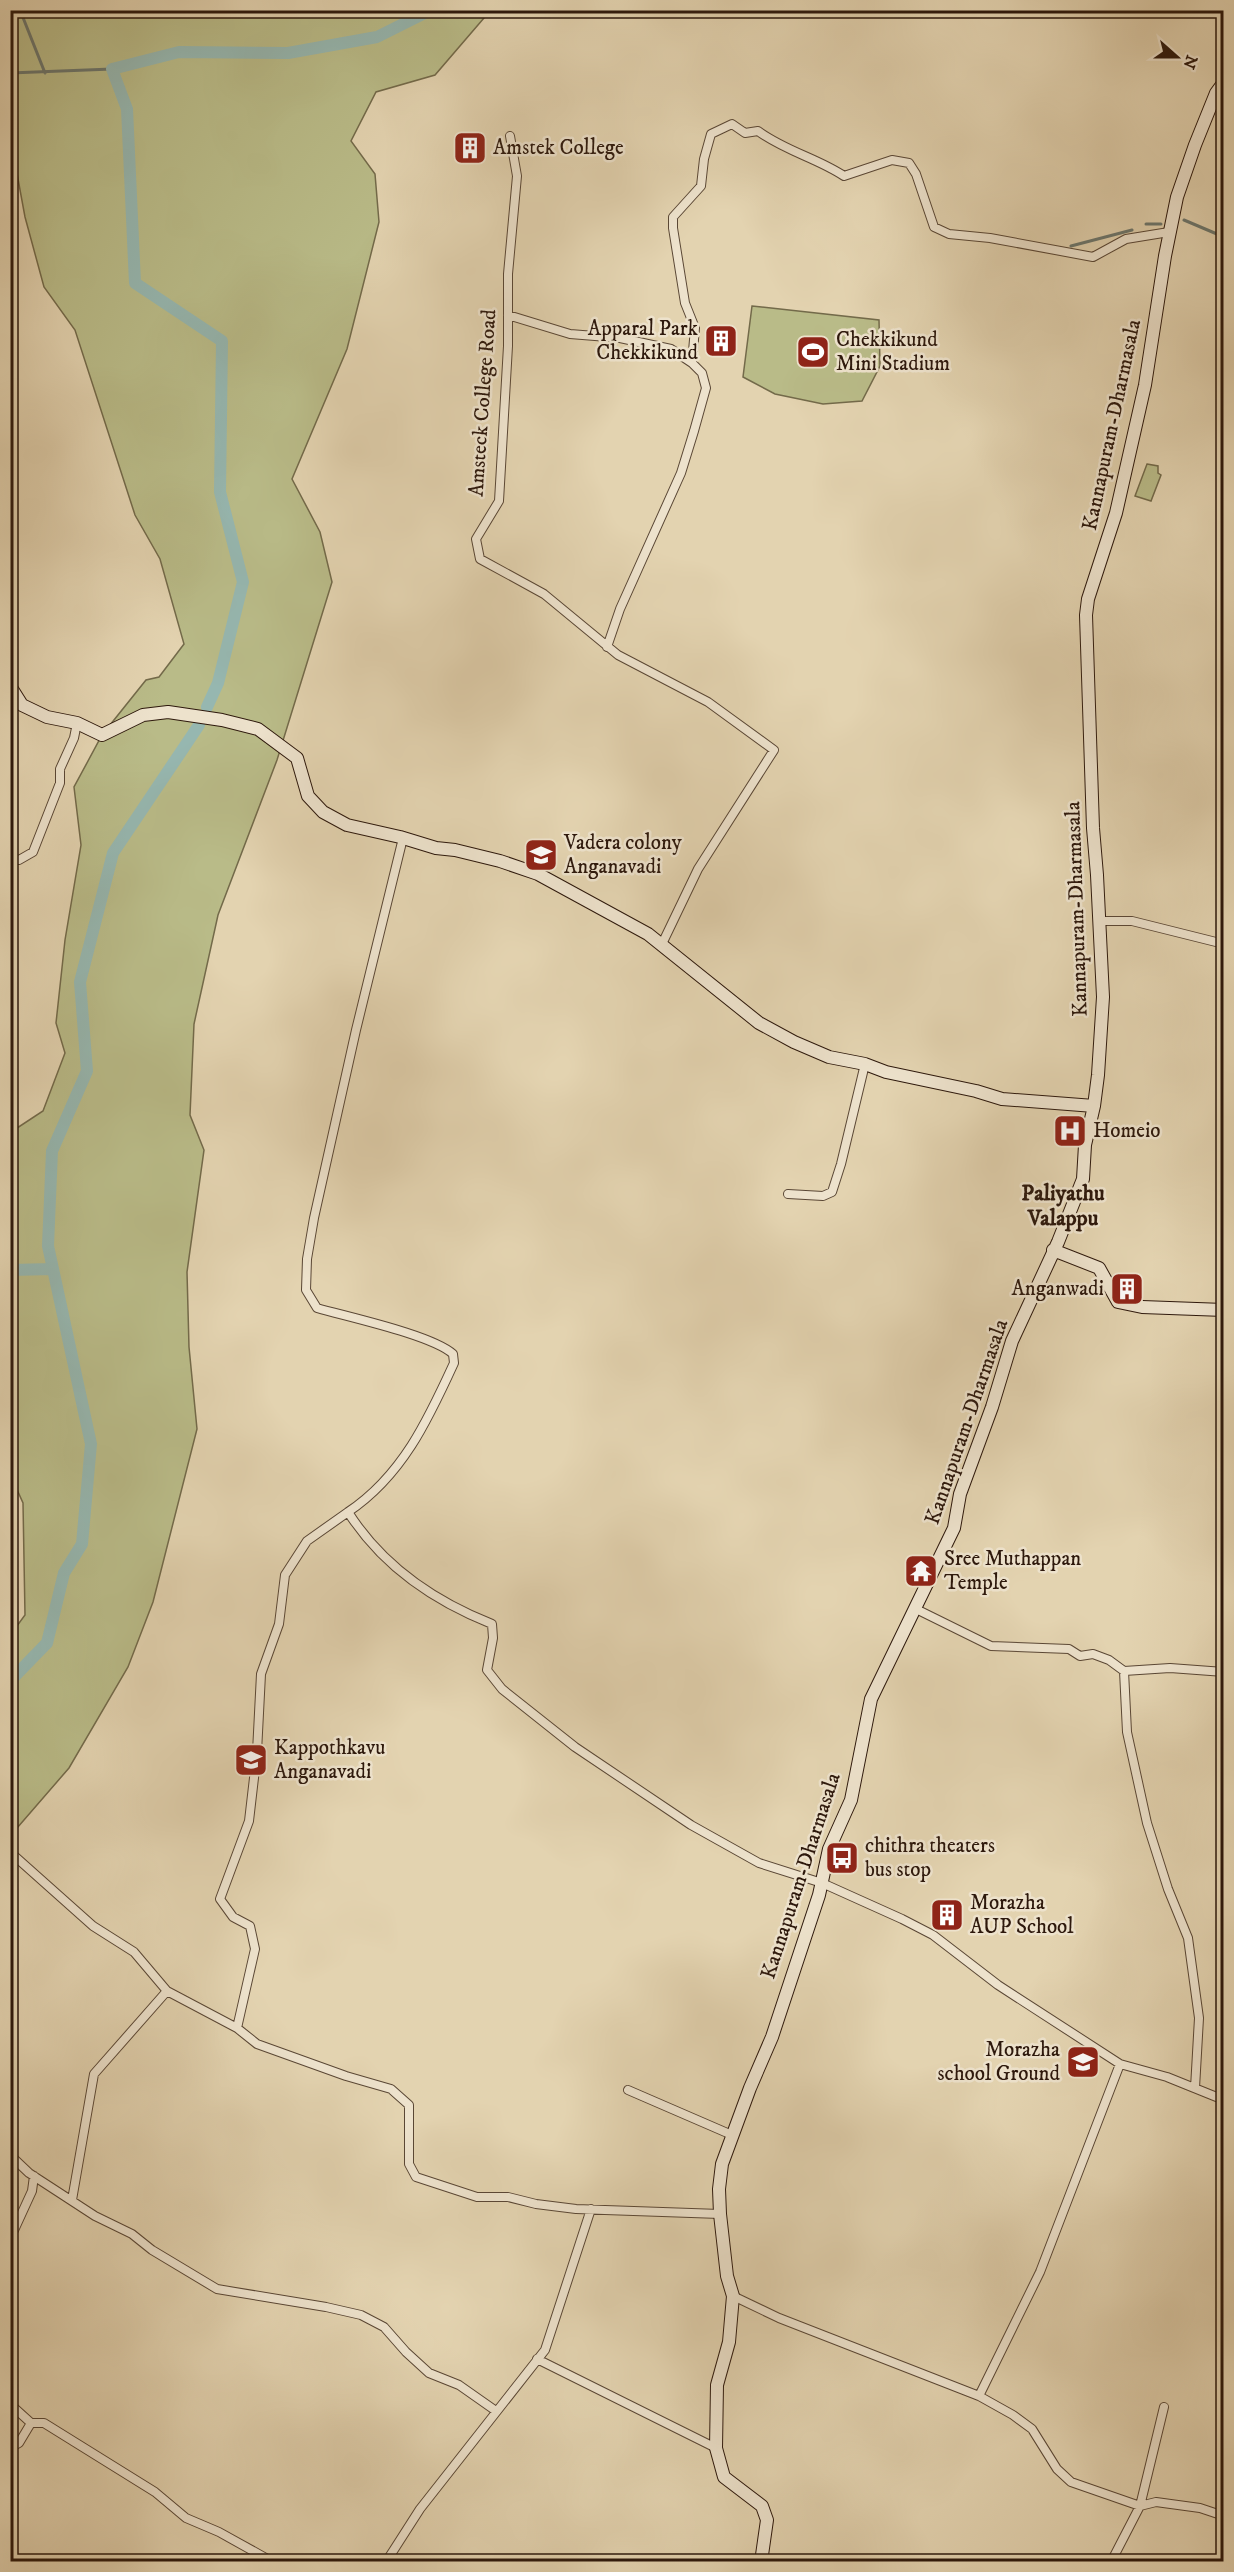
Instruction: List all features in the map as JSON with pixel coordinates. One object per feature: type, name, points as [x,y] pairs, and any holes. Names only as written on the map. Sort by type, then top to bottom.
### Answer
[{"type":"main road","name":"Kannapuram-Dharmasala","points":[[761,2562],[767,2520],[762,2506],[724,2477],[716,2448],[717,2385],[729,2342],[733,2296],[727,2276],[720,2214],[719,2189],[723,2164],[732,2135],[772,2037],[822,1883],[829,1849],[851,1800],[871,1700],[954,1528],[960,1494],[986,1426],[1012,1341],[1083,1179],[1085,1145],[1094,1107],[1103,997],[1093,828],[1086,615],[1088,599],[1116,513],[1145,385],[1169,232],[1195,145],[1216,93],[1224,82]]},
{"type":"main road","points":[[10,686],[22,705],[47,717],[77,723],[102,735],[143,715],[168,712],[222,720],[258,729],[297,758],[308,796],[323,812],[347,825],[436,848],[455,850],[500,861],[538,874],[662,944],[759,1023],[794,1042],[829,1057],[1002,1099],[1094,1107]]},
{"type":"main road","points":[[1053,1250],[1099,1268],[1119,1302],[1142,1307],[1224,1310]]},
{"type":"street","points":[[692,363],[695,328],[685,303],[678,266],[673,217],[701,186],[704,159],[711,134],[732,124],[745,133],[758,131],[776,144],[831,167],[844,176],[892,160],[909,163],[916,174],[934,227],[949,234],[990,238],[1093,257],[1126,239],[1169,232]]},
{"type":"street","name":"Amsteck College Road","points":[[510,136],[517,176],[508,274],[508,346],[499,501],[476,539],[480,559],[544,594],[607,647],[708,702],[774,750],[698,869],[662,944]]},
{"type":"street","points":[[508,315],[570,334],[620,338],[671,349],[702,373],[706,388],[681,473],[620,609],[607,647]]},
{"type":"street","points":[[10,859],[19,860],[33,852],[60,783],[60,769],[74,738],[77,723]]},
{"type":"street","points":[[237,2028],[255,1949],[250,1926],[234,1917],[220,1899],[249,1821],[257,1752],[261,1674],[279,1624],[285,1575],[307,1541],[348,1512],[400,1464],[423,1428],[454,1363],[453,1354],[436,1344],[317,1308],[306,1290],[307,1259],[326,1162],[403,838]]},
{"type":"street","points":[[1100,921],[1132,921],[1224,944]]},
{"type":"street","points":[[788,1194],[823,1196],[832,1192],[865,1064]]},
{"type":"street","points":[[348,1512],[358,1528],[390,1562],[427,1593],[492,1624],[493,1638],[487,1670],[502,1689],[575,1747],[691,1825],[759,1863],[822,1883],[902,1918],[933,1935],[998,1985],[1120,2064],[1167,2077],[1224,2100]]},
{"type":"street","points":[[916,1609],[991,1646],[1069,1649],[1080,1656],[1093,1654],[1109,1660],[1125,1671],[1170,1668],[1224,1672]]},
{"type":"street","points":[[1125,1671],[1127,1732],[1147,1823],[1168,1889],[1188,1938],[1199,2018],[1195,2088]]},
{"type":"street","points":[[10,1851],[93,1926],[134,1952],[167,1991],[237,2028],[257,2044],[346,2076],[391,2089],[409,2105],[409,2164],[416,2177],[477,2197],[508,2196],[536,2204],[591,2209],[720,2214]]},
{"type":"street","points":[[72,2200],[94,2074],[167,1991]]},
{"type":"street","points":[[979,2396],[1040,2272],[1120,2064]]},
{"type":"street","points":[[628,2090],[732,2135]]},
{"type":"street","points":[[10,2155],[34,2176],[95,2216],[132,2234],[152,2250],[217,2289],[361,2315],[384,2327],[429,2373],[459,2385],[496,2410]]},
{"type":"street","points":[[10,2239],[32,2191],[34,2176]]},
{"type":"street","points":[[386,2562],[420,2509],[545,2350],[591,2209]]},
{"type":"street","points":[[733,2296],[779,2318],[979,2396],[1014,2415],[1032,2429],[1057,2469],[1071,2482],[1140,2506],[1156,2502],[1200,2508],[1224,2516]]},
{"type":"street","points":[[537,2359],[716,2448]]},
{"type":"street","points":[[10,2404],[31,2423],[44,2423],[155,2492],[186,2518],[219,2532],[268,2560]]},
{"type":"street","points":[[1111,2562],[1140,2506],[1164,2407]]},
{"type":"street","points":[[10,2448],[19,2443],[31,2423]]},
{"type":"green space","points":[[11,11],[490,11],[435,75],[376,92],[351,141],[375,174],[379,222],[347,349],[292,479],[320,532],[332,582],[277,760],[218,915],[194,1024],[190,1115],[204,1150],[187,1272],[189,1347],[197,1429],[153,1602],[128,1667],[69,1768],[11,1835],[11,1634],[25,1615],[23,1503],[10,1474],[11,1132],[43,1111],[65,1053],[56,1023],[65,940],[81,845],[74,787],[102,735],[146,680],[159,677],[184,644],[160,559],[135,515],[75,330],[44,287],[11,155]]},
{"type":"green space","name":"Chekkikund Mini Stadium","points":[[752,306],[879,320],[880,366],[862,401],[823,404],[775,394],[743,377]]},
{"type":"green space","points":[[1147,464],[1158,466],[1158,473],[1161,475],[1151,501],[1135,496]]},
{"type":"waterway","points":[[20,10],[45,73]]},
{"type":"waterway","points":[[207,707],[218,683],[243,582],[220,492],[222,341],[135,283],[127,109],[112,69],[179,52],[288,53],[377,37],[431,10]]},
{"type":"waterway","points":[[10,73],[112,69]]},
{"type":"waterway","points":[[1184,220],[1224,237]]},
{"type":"waterway","points":[[1146,224],[1161,224]]},
{"type":"waterway","points":[[1071,246],[1132,230]]},
{"type":"waterway","points":[[10,1681],[47,1643],[64,1573],[82,1544],[91,1444],[48,1246],[52,1151],[87,1071],[80,982],[113,853],[199,725]]},
{"type":"waterway","points":[[10,1270],[53,1269]]},
{"type":"place","name":"Amstek College","points":[[470,148]]},
{"type":"place","name":"Apparal Park Chekkikund","points":[[721,341]]},
{"type":"place","name":"Chekkikund Mini Stadium","points":[[813,352]]},
{"type":"place","name":"Vadera colony Anganavadi","points":[[541,855]]},
{"type":"place","name":"Homeio","points":[[1070,1131]]},
{"type":"place","name":"Anganwadi","points":[[1127,1289]]},
{"type":"place","name":"Sree Muthappan Temple","points":[[921,1571]]},
{"type":"place","name":"Kappothkavu Anganavadi","points":[[251,1760]]},
{"type":"place","name":"chithra theaters bus stop","points":[[842,1858]]},
{"type":"place","name":"Morazha AUP School","points":[[947,1915]]},
{"type":"place","name":"Morazha school Ground","points":[[1083,2062]]},
{"type":"district","name":"Paliyathu Valappu","points":[[1063,1206]]}]
